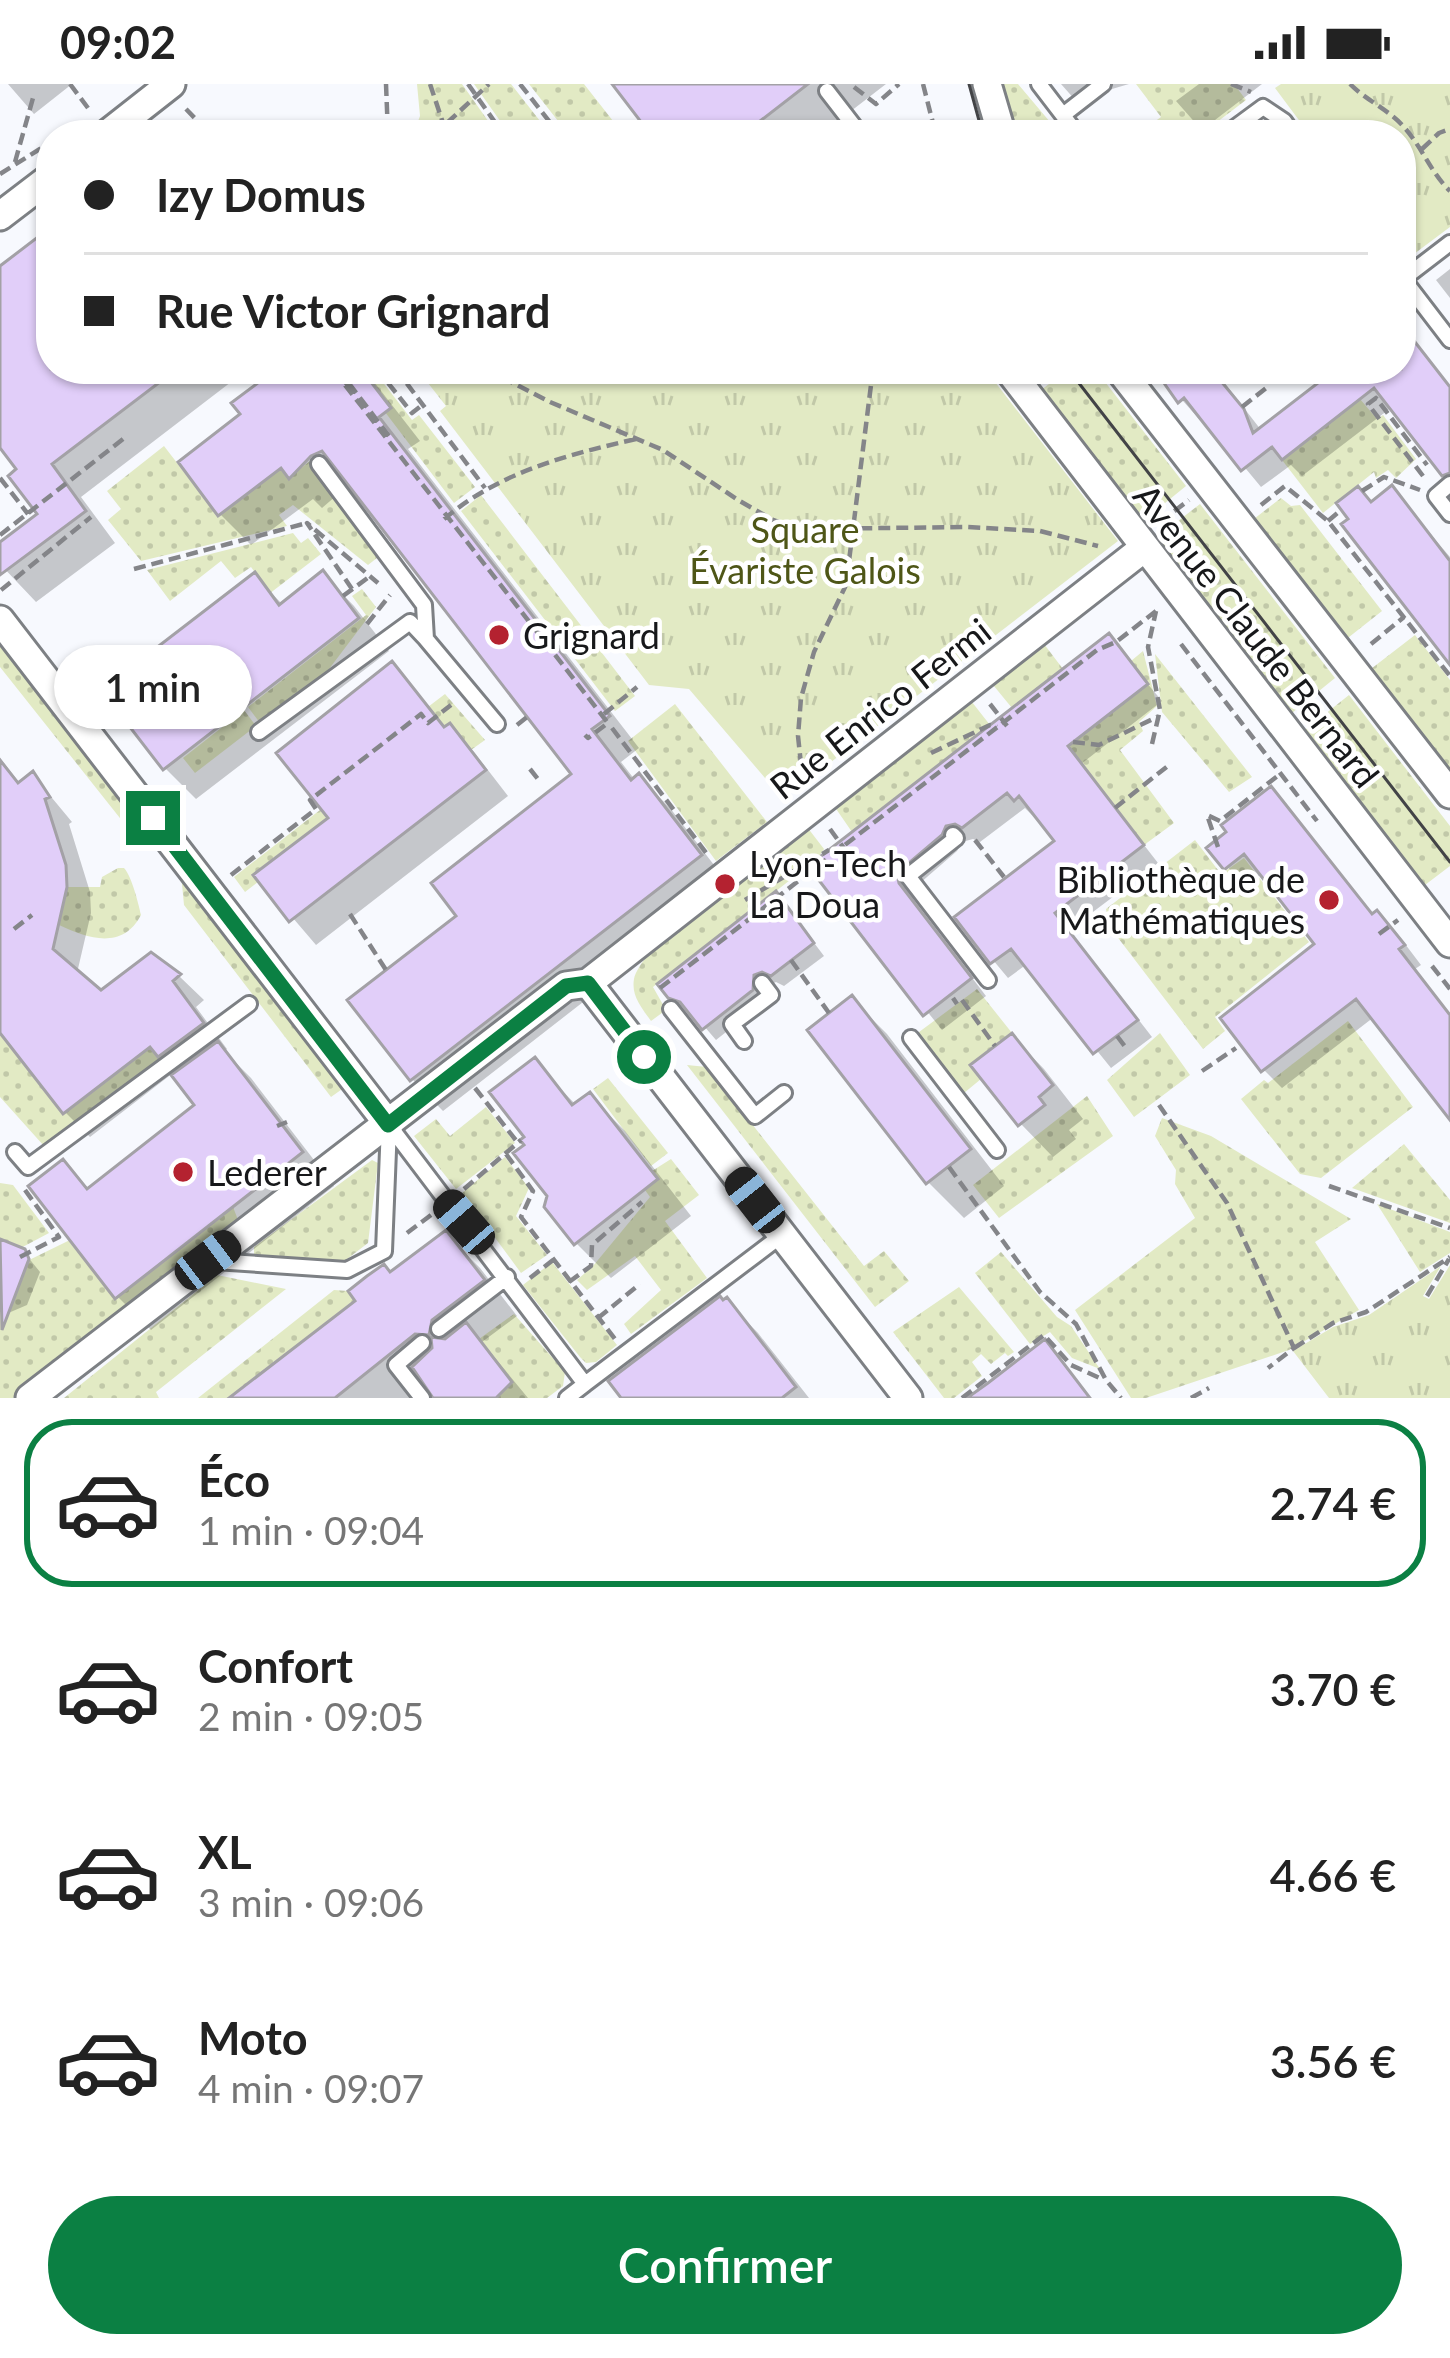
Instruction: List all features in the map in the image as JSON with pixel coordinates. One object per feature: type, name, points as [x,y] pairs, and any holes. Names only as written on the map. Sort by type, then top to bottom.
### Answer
[{"type":"street","points":[[105,120],[171,84]]},
{"type":"street","points":[[987,84],[997,120]]},
{"type":"street","points":[[2,211],[36,187]]},
{"type":"street","name":"Avenue Claude Bernard","points":[[1019,384],[1138,548],[1450,944]]},
{"type":"street","name":"Avenue Claude Bernard","points":[[1131,384],[1450,794]]},
{"type":"street","name":"Rue Enrico Fermi","points":[[30,1398],[566,986],[588,983],[1138,548]]},
{"type":"street","points":[[0,620],[388,1125]]},
{"type":"street","points":[[588,983],[908,1398]]},
{"type":"lane","points":[[1039,84],[1066,120]]},
{"type":"lane","points":[[1063,116],[1103,84]]},
{"type":"lane","points":[[827,92],[849,120]]},
{"type":"lane","points":[[1245,120],[1263,107],[1281,120]]},
{"type":"lane","points":[[1416,267],[1450,243]]},
{"type":"lane","points":[[1416,295],[1450,340]]},
{"type":"lane","points":[[319,464],[424,605],[426,639]]},
{"type":"lane","points":[[1441,492],[1450,514]]},
{"type":"lane","points":[[259,732],[410,622],[497,724]]},
{"type":"lane","points":[[960,830],[908,876],[988,980]]},
{"type":"lane","points":[[744,1040],[732,1024],[771,994],[762,982]]},
{"type":"lane","points":[[14,1152],[28,1168],[249,1004]]},
{"type":"lane","points":[[671,1009],[754,1116],[784,1093]]},
{"type":"lane","points":[[911,1038],[997,1150]]},
{"type":"lane","points":[[208,1260],[347,1270],[384,1252],[388,1125]]},
{"type":"lane","points":[[388,1125],[585,1384]]},
{"type":"lane","points":[[567,1398],[783,1235]]},
{"type":"lane","points":[[439,1329],[511,1283]]},
{"type":"lane","points":[[422,1343],[396,1365],[422,1398]]},
{"type":"path","points":[[70,84],[91,120]]},
{"type":"path","points":[[386,84],[387,120]]},
{"type":"path","points":[[430,84],[442,120]]},
{"type":"path","points":[[468,84],[493,120]]},
{"type":"path","points":[[450,120],[489,84]]},
{"type":"path","points":[[520,84],[548,120]]},
{"type":"path","points":[[849,84],[876,104],[899,84]]},
{"type":"path","points":[[923,84],[932,120]]},
{"type":"path","points":[[1350,84],[1397,120]]},
{"type":"path","points":[[879,88],[885,95]]},
{"type":"path","points":[[15,162],[33,98]]},
{"type":"path","points":[[193,117],[196,120]]},
{"type":"path","points":[[1423,149],[1450,128]]},
{"type":"path","points":[[1416,141],[1450,191]]},
{"type":"path","points":[[0,174],[36,150]]},
{"type":"path","points":[[345,384],[342,386],[608,723],[589,739],[586,734]]},
{"type":"path","points":[[349,384],[602,715],[637,687]]},
{"type":"path","points":[[387,384],[412,413],[422,405]]},
{"type":"path","points":[[407,384],[484,488]]},
{"type":"path","points":[[515,384],[664,450],[773,520],[818,532],[967,527],[1040,531],[1103,547],[1138,548],[1208,485]]},
{"type":"path","points":[[845,849],[812,806],[800,777],[800,698],[814,652],[846,585],[871,384]]},
{"type":"path","points":[[1242,407],[1270,385]]},
{"type":"path","points":[[1427,464],[1376,398],[1368,404],[1441,492]]},
{"type":"path","points":[[0,536],[127,436]]},
{"type":"path","points":[[446,518],[484,488],[563,456],[639,439]]},
{"type":"path","points":[[1362,491],[1384,477],[1441,492]]},
{"type":"path","points":[[0,478],[28,514]]},
{"type":"path","points":[[1238,523],[1285,486],[1342,532],[1450,676]]},
{"type":"path","points":[[1328,521],[1341,509]]},
{"type":"path","points":[[1,590],[91,518]]},
{"type":"path","points":[[134,569],[307,524]]},
{"type":"path","points":[[307,524],[352,589]]},
{"type":"path","points":[[307,524],[390,595],[358,636]]},
{"type":"path","points":[[343,596],[362,582]]},
{"type":"path","points":[[1152,744],[1159,716],[1148,647],[1156,611]]},
{"type":"path","points":[[660,988],[1096,650],[1116,642],[1156,611]]},
{"type":"path","points":[[1156,611],[1280,774],[1220,821],[1207,814],[1218,847]]},
{"type":"path","points":[[1347,662],[1404,617]]},
{"type":"path","points":[[225,879],[316,809],[310,800],[421,714],[428,723],[469,691]]},
{"type":"path","points":[[996,712],[999,725]]},
{"type":"path","points":[[1073,742],[1099,746],[1159,716]]},
{"type":"path","points":[[611,728],[711,858]]},
{"type":"path","points":[[1115,808],[1168,765]]},
{"type":"path","points":[[530,769],[542,783]]},
{"type":"path","points":[[960,830],[1003,878]]},
{"type":"path","points":[[1120,869],[1125,877]]},
{"type":"path","points":[[350,914],[386,970]]},
{"type":"path","points":[[14,929],[32,916]]},
{"type":"path","points":[[1379,934],[1396,921]]},
{"type":"path","points":[[791,960],[829,1013]]},
{"type":"path","points":[[957,1001],[994,1046]]},
{"type":"path","points":[[1118,1036],[1127,1048]]},
{"type":"path","points":[[1202,1071],[1235,1048]]},
{"type":"path","points":[[460,1070],[518,1143]]},
{"type":"path","points":[[1159,1105],[1227,1203],[1294,1348]]},
{"type":"path","points":[[494,1112],[501,1107]]},
{"type":"path","points":[[278,1126],[287,1122]]},
{"type":"path","points":[[506,1154],[533,1191],[521,1217],[626,1352]]},
{"type":"path","points":[[949,1167],[1040,1292],[1076,1324],[1121,1398]]},
{"type":"path","points":[[20,1257],[59,1237],[20,1182],[28,1168]]},
{"type":"path","points":[[1329,1186],[1450,1228]]},
{"type":"path","points":[[569,1282],[591,1266],[592,1246],[642,1202]]},
{"type":"path","points":[[604,1221],[612,1228]]},
{"type":"path","points":[[1268,1368],[1333,1323],[1366,1312],[1450,1257]]},
{"type":"path","points":[[1427,1296],[1450,1257]]},
{"type":"path","points":[[511,1283],[553,1260]]},
{"type":"path","points":[[598,1318],[640,1284]]},
{"type":"path","points":[[962,1398],[1044,1335],[1071,1365],[1106,1380]]},
{"type":"path","points":[[1191,1398],[1209,1388]]},
{"type":"green space","points":[[417,84],[462,84],[487,120],[419,120]]},
{"type":"green space","points":[[474,84],[511,84],[539,120],[499,120]]},
{"type":"green space","points":[[529,84],[584,84],[612,120],[557,120]]},
{"type":"green space","points":[[998,84],[1018,84],[1048,120],[1008,120]]},
{"type":"green space","points":[[1136,84],[1234,84],[1246,100],[1220,120],[1157,120],[1161,117]]},
{"type":"green space","points":[[1281,84],[1450,84],[1450,227],[1416,252],[1416,120],[1299,120],[1275,88]]},
{"type":"green space","points":[[372,384],[384,384],[412,420],[419,415],[475,487],[454,503],[385,412]]},
{"type":"green space","name":"Square Évariste Galois","points":[[429,384],[997,384],[1118,541],[783,799],[689,689],[649,685],[440,411],[446,406]]},
{"type":"green space","points":[[1049,384],[1107,384],[1186,486],[1143,521],[1041,390]]},
{"type":"green space","points":[[1360,399],[1377,419],[1383,415],[1416,459],[1396,478],[1388,470],[1376,478],[1374,472],[1323,513],[1282,460]]},
{"type":"green space","points":[[164,446],[218,516],[281,468],[289,478],[311,460],[382,554],[368,565],[293,505],[279,515],[287,526],[141,561],[108,520],[121,509],[107,491]]},
{"type":"green space","points":[[481,495],[635,696],[615,711],[461,511]]},
{"type":"green space","points":[[1281,498],[1291,506],[1300,505],[1382,611],[1344,641],[1250,522]]},
{"type":"green space","points":[[1200,504],[1335,678],[1292,713],[1156,538]]},
{"type":"green space","points":[[293,533],[301,543],[308,538],[321,554],[122,707],[106,688],[147,655],[156,666],[264,585],[251,567],[235,578],[221,561],[170,601],[147,570]]},
{"type":"green space","points":[[1127,572],[1131,578],[1044,644],[1063,669],[1012,708],[989,680]]},
{"type":"green space","points":[[362,589],[376,607],[326,673],[260,723],[248,707],[366,615],[352,596]]},
{"type":"green space","points":[[1415,635],[1450,680],[1450,779],[1367,672]]},
{"type":"green space","points":[[0,640],[151,837],[131,832],[0,667]]},
{"type":"green space","points":[[1143,651],[1157,706],[1139,722],[1143,731],[1120,750],[1174,823],[1144,845],[1084,767],[1063,751],[1148,684],[1131,661]]},
{"type":"green space","points":[[1155,654],[1252,777],[1229,792],[1162,712]]},
{"type":"green space","points":[[445,694],[485,740],[471,750],[449,724],[254,875],[258,882],[245,892],[234,877],[320,810],[311,796]]},
{"type":"green space","points":[[1349,695],[1450,826],[1450,866],[1425,885],[1305,730]]},
{"type":"green space","points":[[968,697],[990,725],[852,832],[832,803]]},
{"type":"green space","points":[[675,704],[767,822],[716,861],[628,741]]},
{"type":"green space","points":[[244,710],[256,726],[195,773],[183,758]]},
{"type":"green space","points":[[804,823],[824,849],[817,859],[653,987],[666,1010],[651,1021],[634,991],[642,962],[682,920]]},
{"type":"green space","points":[[1195,840],[1221,874],[1244,858],[1309,942],[1215,1017],[1225,1031],[1203,1049],[1109,926],[1106,909]]},
{"type":"green space","points":[[118,868],[127,872],[138,903],[141,915],[133,926],[104,938],[59,925],[67,887],[100,887],[102,877]]},
{"type":"green space","points":[[181,874],[345,1087],[331,1097],[184,905]]},
{"type":"green space","points":[[977,989],[1012,1033],[971,1064],[981,1079],[958,1098],[911,1038]]},
{"type":"green space","points":[[196,1011],[205,1027],[44,1146],[0,1097],[0,1033],[63,1114]]},
{"type":"green space","points":[[1348,1021],[1413,1107],[1321,1178],[1300,1174],[1241,1099]]},
{"type":"green space","points":[[1160,1033],[1190,1075],[1134,1117],[1107,1080]]},
{"type":"green space","points":[[687,1065],[707,1067],[864,1266],[884,1251],[909,1281],[875,1307]]},
{"type":"green space","points":[[608,1078],[668,1153],[651,1166],[593,1089]]},
{"type":"green space","points":[[1087,1096],[1113,1136],[999,1218],[973,1185]]},
{"type":"green space","points":[[486,1107],[515,1143],[456,1189],[414,1136],[436,1119],[450,1136]]},
{"type":"green space","points":[[1162,1118],[1211,1136],[1351,1219],[1315,1242],[1359,1310],[1289,1350],[1146,1398],[1131,1398],[1075,1310],[1195,1218],[1175,1184],[1176,1170],[1155,1136]]},
{"type":"green space","points":[[1404,1144],[1450,1200],[1450,1223],[1352,1188]]},
{"type":"green space","points":[[505,1157],[529,1188],[516,1216],[547,1255],[521,1273],[462,1193]]},
{"type":"green space","points":[[671,1159],[699,1195],[665,1221],[707,1278],[631,1334],[624,1324],[661,1290],[635,1256],[587,1290],[577,1280],[650,1197],[645,1190],[658,1179],[652,1171]]},
{"type":"green space","points":[[372,1160],[378,1163],[368,1243],[338,1266],[254,1254],[254,1247]]},
{"type":"green space","points":[[0,1183],[13,1185],[49,1233],[17,1250],[0,1239]]},
{"type":"green space","points":[[1377,1204],[1450,1232],[1450,1253],[1420,1272]]},
{"type":"green space","points":[[233,1207],[240,1225],[13,1398],[0,1398],[0,1300],[16,1293],[23,1263],[70,1240],[116,1299]]},
{"type":"green space","points":[[1001,1252],[1057,1317],[1071,1326],[1100,1369],[1072,1358],[1050,1332],[1030,1344],[975,1273]]},
{"type":"green space","points":[[552,1262],[617,1345],[596,1362],[586,1363],[580,1357],[523,1285]]},
{"type":"green space","points":[[1450,1265],[1450,1398],[1329,1398],[1293,1351],[1333,1327],[1369,1315],[1441,1266],[1423,1296],[1429,1299]]},
{"type":"green space","points":[[217,1275],[286,1289],[156,1392],[159,1398],[64,1398]]},
{"type":"green space","points":[[959,1287],[1014,1352],[991,1364],[981,1354],[972,1362],[982,1376],[954,1398],[944,1398],[893,1332]]},
{"type":"green space","points":[[334,1290],[348,1291],[355,1301],[229,1398],[198,1398]]},
{"type":"green space","points":[[514,1314],[565,1372],[563,1386],[547,1398],[496,1398],[512,1382],[479,1339]]},
{"type":"building","points":[[612,84],[808,84],[761,120],[640,120]]},
{"type":"building","points":[[36,238],[36,384],[157,384],[52,464],[86,511],[0,575],[0,542],[37,514],[8,476],[16,469],[0,448],[0,266]]},
{"type":"building","points":[[1416,343],[1450,387],[1450,473],[1442,476],[1374,388],[1282,460],[1272,447],[1241,471],[1184,398],[1178,403],[1165,384],[1223,384],[1244,409],[1253,433],[1317,384],[1416,384]]},
{"type":"building","points":[[256,384],[373,384],[391,408],[379,417],[610,716],[592,729],[631,780],[639,773],[702,855],[410,1081],[347,1000],[456,916],[431,883],[571,774],[322,451],[289,479],[281,468],[218,516],[178,462],[240,414],[231,403]]},
{"type":"building","points":[[1392,485],[1450,561],[1450,665],[1341,524],[1348,519],[1336,503],[1358,486],[1371,502]]},
{"type":"building","points":[[323,570],[359,618],[163,770],[126,722],[172,687],[147,655],[255,572],[279,605]]},
{"type":"building","points":[[1109,633],[1148,684],[1068,746],[1144,845],[1055,913],[1138,1020],[1093,1054],[1011,949],[990,964],[954,917],[1054,841],[1019,796],[1014,801],[1007,793],[962,828],[946,826],[942,835],[897,873],[899,883],[972,978],[923,1016],[808,866]]},
{"type":"building","points":[[392,661],[444,727],[450,723],[486,770],[289,922],[253,875],[328,818],[276,753]]},
{"type":"building","points":[[0,760],[18,783],[33,771],[50,797],[45,799],[66,865],[67,887],[53,949],[101,990],[151,952],[181,974],[173,981],[204,1023],[158,1057],[150,1047],[63,1114],[0,1033]]},
{"type":"building","points":[[1271,786],[1372,914],[1377,910],[1405,945],[1399,949],[1450,1015],[1450,1120],[1356,999],[1261,1072],[1220,1018],[1314,944],[1244,854],[1224,870],[1206,848],[1226,832],[1221,825]]},
{"type":"building","points":[[776,891],[814,943],[771,976],[754,975],[753,990],[702,1030],[680,1002],[668,998],[657,984]]},
{"type":"building","points":[[852,995],[971,1149],[926,1184],[807,1030]]},
{"type":"building","points":[[1012,1033],[1053,1085],[1039,1097],[1045,1105],[1018,1126],[970,1065]]},
{"type":"building","name":"Lederer","points":[[218,1041],[303,1152],[115,1299],[28,1186],[63,1159],[87,1189],[194,1105],[171,1075]]},
{"type":"building","points":[[535,1057],[572,1105],[590,1092],[658,1179],[574,1245],[544,1207],[547,1196],[513,1153],[524,1145],[520,1140],[524,1137],[489,1092]]},
{"type":"building","points":[[446,1230],[485,1280],[432,1320],[429,1335],[415,1334],[335,1398],[229,1398],[355,1301],[348,1291],[367,1276],[384,1264],[390,1272]]},
{"type":"building","points":[[0,1239],[25,1249],[29,1259],[2,1330]]},
{"type":"building","points":[[720,1296],[727,1297],[796,1387],[782,1398],[621,1398],[608,1381]]},
{"type":"building","points":[[466,1322],[512,1382],[496,1398],[433,1398],[412,1367],[432,1348],[431,1337],[445,1339]]},
{"type":"building","points":[[1045,1339],[1090,1398],[967,1398],[988,1383]]},
{"type":"tram line","points":[[969,84],[979,120]]},
{"type":"tram line","points":[[1080,384],[1450,862]]},
{"type":"place","name":"Grignard","points":[[499,635]]},
{"type":"place","name":"Lyon-Tech La Doua","points":[[725,884]]},
{"type":"place","name":"Bibliothèque de Mathématiques","points":[[1329,900]]},
{"type":"place","name":"Lederer","points":[[183,1172]]},
{"type":"route","points":[[153,818],[388,1125],[566,986],[588,983],[644,1057]]}]
